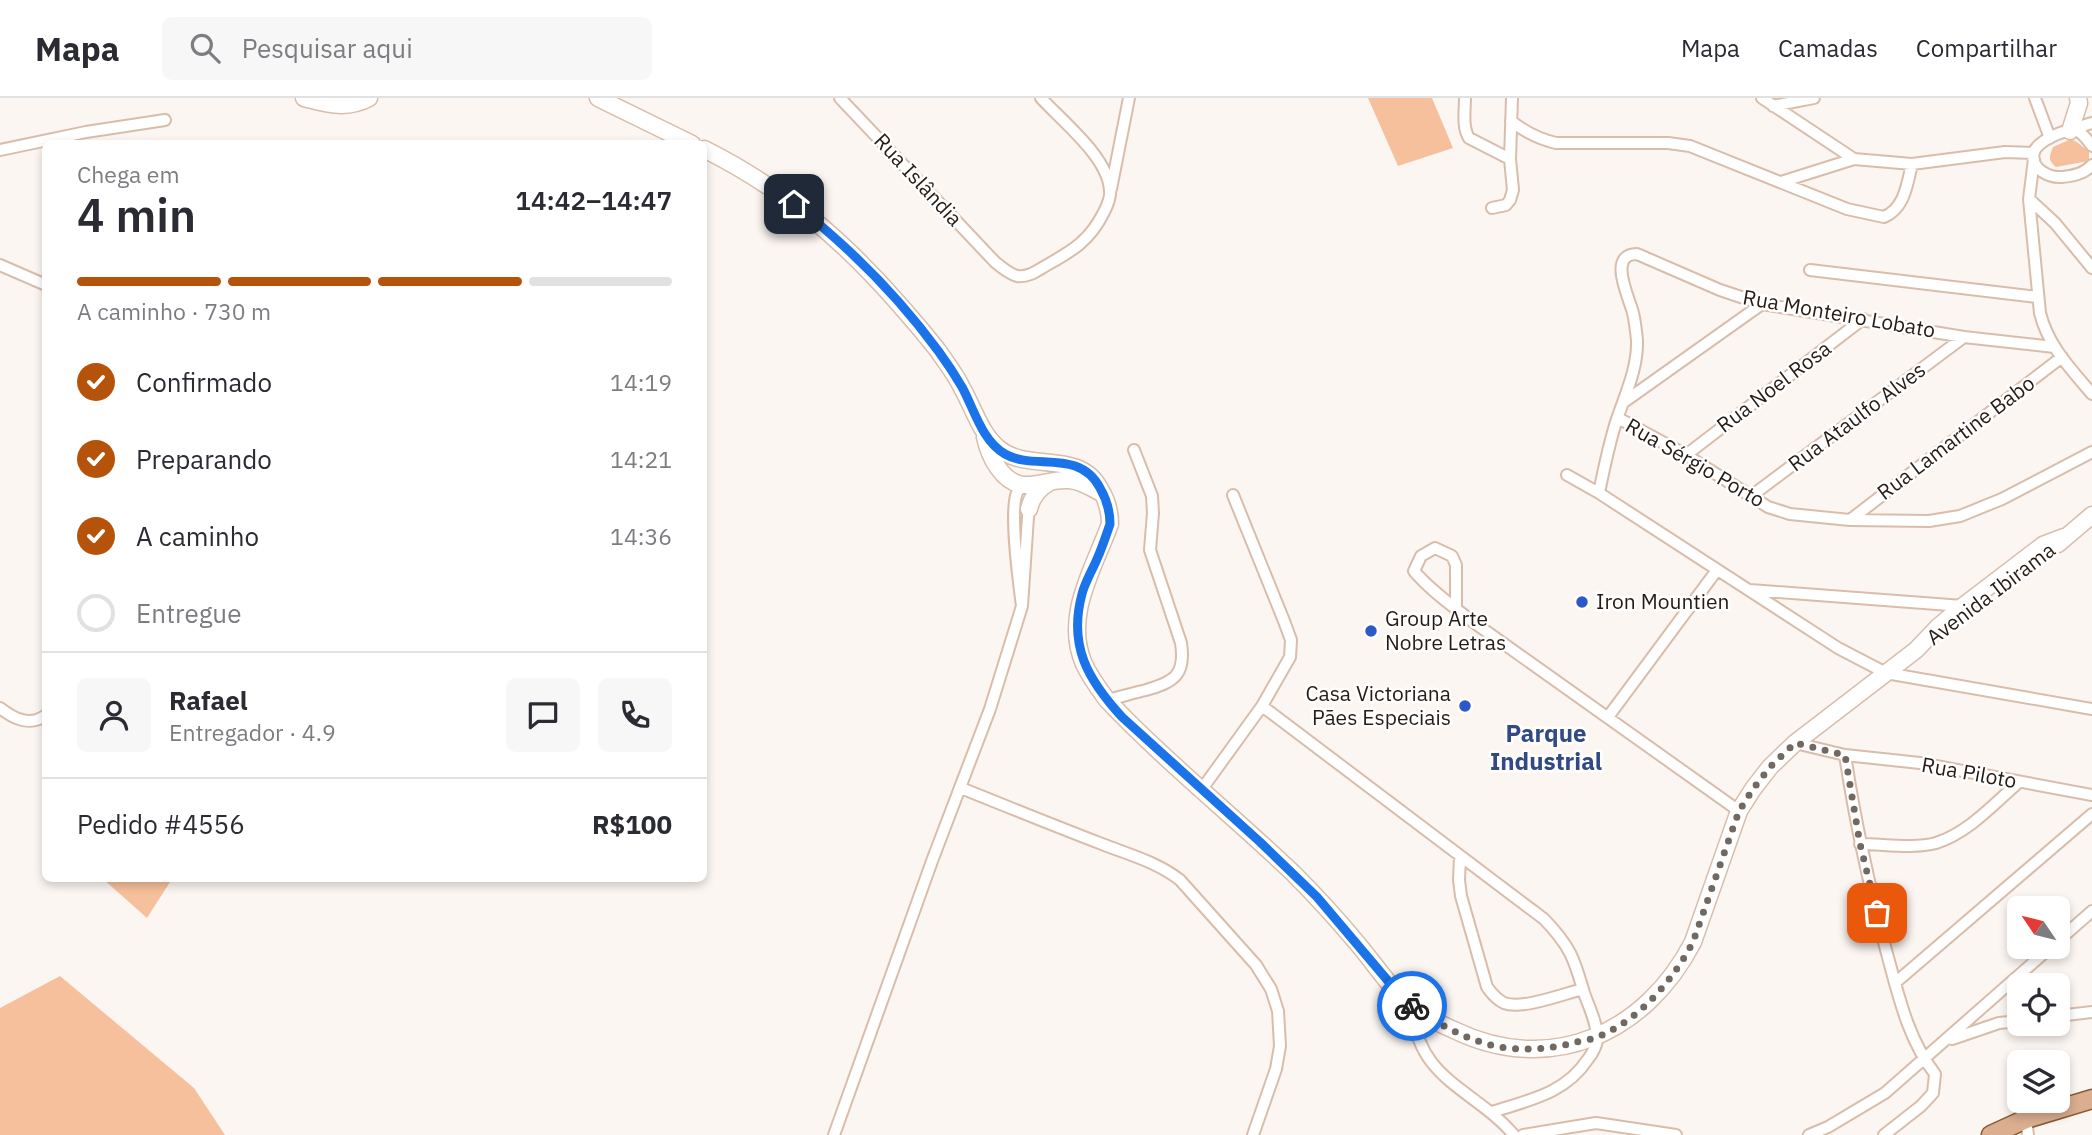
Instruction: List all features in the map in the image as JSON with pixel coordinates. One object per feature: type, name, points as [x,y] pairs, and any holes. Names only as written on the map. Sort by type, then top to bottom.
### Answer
[{"type":"main road","points":[[304,98],[348,106],[369,98]]},
{"type":"main road","points":[[610,100],[685,140]]},
{"type":"main road","points":[[2081,127],[2083,102]]},
{"type":"main road","points":[[707,151],[776,191],[828,230],[871,272],[938,351],[962,386],[984,432],[1006,455],[1024,485]]},
{"type":"main road","points":[[984,432],[988,451],[1009,479],[1024,485],[1072,480],[1103,494]]},
{"type":"main road","points":[[1006,455],[1077,467],[1086,471],[1096,481],[1103,494]]},
{"type":"main road","points":[[1024,485],[1044,461]]},
{"type":"main road","points":[[1029,509],[1036,493],[1050,482]]},
{"type":"main road","name":"Avenida Ibirama","points":[[1103,494],[1110,513],[1110,524],[1082,593],[1077,619],[1078,645],[1083,662],[1107,700],[1317,897],[1413,1007],[1464,1035],[1499,1046],[1552,1048],[1597,1037],[1619,1026],[1660,990],[1686,957],[1739,811],[1770,767],[1795,743],[1916,650],[1964,620],[2049,554],[2064,537],[2092,515]]},
{"type":"main road","name":"Avenida Ibirama","points":[[1916,650],[1963,606],[2043,545],[2064,537]]},
{"type":"main road","points":[[1992,1135],[2027,1127],[2092,1099]]},
{"type":"street","name":"Rua Islândia","points":[[840,98],[995,262],[1017,276],[1025,276],[1070,253],[1087,238],[1108,205],[1110,191]]},
{"type":"street","points":[[1041,98],[1096,156],[1110,191]]},
{"type":"street","points":[[1110,191],[1129,98]]},
{"type":"street","points":[[1465,98],[1464,124],[1469,138],[1510,159]]},
{"type":"street","points":[[1492,208],[1506,205],[1513,190],[1510,159],[1513,98]]},
{"type":"street","points":[[1762,98],[1854,159]]},
{"type":"street","points":[[1773,106],[1814,98]]},
{"type":"street","points":[[2035,98],[2050,138]]},
{"type":"street","points":[[48,140],[165,120]]},
{"type":"street","points":[[1511,121],[1531,135],[1556,143],[1668,143],[1690,146],[1847,209],[1884,217],[1900,203],[1912,164]]},
{"type":"street","points":[[2092,146],[2083,135],[2081,127],[2043,142],[2034,156],[2029,200],[2037,297],[2043,325],[2054,347],[2092,394]]},
{"type":"street","points":[[0,150],[42,141]]},
{"type":"street","points":[[1782,182],[1854,159],[1912,164],[2005,152],[2034,156]]},
{"type":"street","points":[[2034,156],[2038,168],[2049,176]]},
{"type":"street","points":[[2031,184],[2038,178],[2076,175],[2088,170],[2092,165]]},
{"type":"street","points":[[2029,200],[2055,223],[2092,268]]},
{"type":"street","name":"Rua Monteiro Lobato","points":[[1599,493],[1636,358],[1634,317],[1621,272],[1622,262],[1627,256],[1637,254],[1720,290],[1762,304],[1964,337],[2054,347]]},
{"type":"street","points":[[0,265],[42,283]]},
{"type":"street","points":[[1810,270],[2037,297]]},
{"type":"street","points":[[1624,402],[1762,304]]},
{"type":"street","name":"Rua Noel Rosa","points":[[1686,455],[1863,319]]},
{"type":"street","name":"Rua Ataulfo Alves","points":[[1750,497],[1964,337]]},
{"type":"street","name":"Rua Lamartine Babo","points":[[1850,520],[2062,357]]},
{"type":"street","name":"Rua Sérgio Porto","points":[[1618,418],[1686,455],[1768,507],[1790,514],[1850,520],[1929,521],[1973,513],[2092,452]]},
{"type":"street","points":[[1107,700],[1173,680],[1182,665],[1181,643],[1150,550],[1152,496],[1133,450]]},
{"type":"street","points":[[1567,475],[1838,648],[1886,673],[2092,709]]},
{"type":"street","points":[[834,1135],[990,709],[1022,606],[1030,496],[1024,485],[1017,492],[1014,508],[1022,606]]},
{"type":"street","points":[[1202,789],[1262,706],[1290,657],[1291,640],[1233,495]]},
{"type":"street","points":[[1456,609],[1456,565],[1452,556],[1435,548],[1421,556],[1415,570],[1422,580],[1456,609],[1739,811]]},
{"type":"street","points":[[1608,717],[1717,570]]},
{"type":"street","points":[[1749,590],[1963,606]]},
{"type":"street","points":[[1262,706],[1544,919],[1559,934],[1573,955],[1597,1037],[1592,1054],[1567,1084],[1523,1103],[1492,1112]]},
{"type":"street","points":[[0,708],[19,720],[28,722],[42,718]]},
{"type":"street","name":"Rua Piloto","points":[[1795,743],[1845,755],[1920,764],[2092,795]]},
{"type":"street","points":[[1845,755],[1860,844],[1895,984],[1909,1029],[1923,1060],[1935,1074],[1936,1082],[1933,1093],[1921,1106],[1884,1135]]},
{"type":"street","points":[[1860,844],[1935,843],[1962,830],[2019,782]]},
{"type":"street","points":[[961,788],[1168,870],[1181,880],[1256,965],[1271,989],[1278,1012],[1280,1046],[1276,1069],[1253,1135]]},
{"type":"street","points":[[1895,984],[2092,814]]},
{"type":"street","points":[[1460,857],[1461,896],[1487,987],[1493,995],[1507,1004],[1520,1005],[1583,989]]},
{"type":"street","points":[[2070,930],[2092,911]]},
{"type":"street","points":[[1809,1135],[1828,1127],[1885,1093],[2037,959]]},
{"type":"street","points":[[1991,1000],[1999,1023]]},
{"type":"street","points":[[1413,1007],[1415,1030],[1431,1062],[1451,1083],[1492,1112],[1514,1135]]},
{"type":"street","points":[[2070,1015],[2092,1013]]},
{"type":"street","points":[[1945,1041],[2007,1022]]},
{"type":"street","points":[[1523,1135],[1596,1123],[1623,1131],[1676,1135]]},
{"type":"shaded area","points":[[1368,98],[1432,98],[1453,148],[1398,166]]},
{"type":"shaded area","points":[[2071,139],[2089,152],[2089,161],[2056,167],[2050,158],[2053,147]]},
{"type":"shaded area","points":[[106,882],[170,882],[147,918]]},
{"type":"shaded area","points":[[60,976],[194,1088],[225,1135],[0,1135],[0,1008]]},
{"type":"way so far","points":[[1412,1006],[1436,1022],[1464,1035],[1482,1042],[1515,1048],[1552,1048],[1597,1037],[1619,1026],[1660,990],[1686,957],[1739,811],[1770,767],[1795,743],[1845,755],[1860,844],[1877,913]]},
{"type":"place","name":"Iron Mountien","points":[[1582,602]]},
{"type":"place","name":"Group Arte Nobre Letras","points":[[1371,631]]},
{"type":"place","name":"Casa Victoriana Pães Especiais","points":[[1465,706]]},
{"type":"district","name":"Parque Industrial","points":[[1546,748]]},
{"type":"route","points":[[794,204],[828,230],[871,272],[914,321],[962,386],[984,432],[994,445],[1006,455],[1077,467],[1086,471],[1096,481],[1107,501],[1110,524],[1082,593],[1077,619],[1078,645],[1092,680],[1122,717],[1317,897],[1412,1006]]}]
